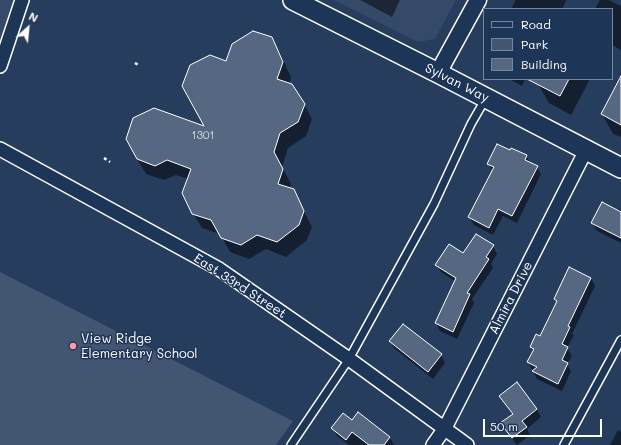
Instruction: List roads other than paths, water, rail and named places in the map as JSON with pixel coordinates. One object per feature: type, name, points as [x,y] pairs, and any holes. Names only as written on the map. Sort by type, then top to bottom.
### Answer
[{"type":"main road","name":"Sylvan Way","points":[[293,0],[621,168]]},
{"type":"street","points":[[0,66],[22,0]]},
{"type":"street","points":[[438,73],[478,0]]},
{"type":"street","name":"East 33rd Street","points":[[0,150],[219,269],[349,359],[467,445]]},
{"type":"street","name":"Almira Drive","points":[[433,445],[445,428],[586,150]]},
{"type":"lane","points":[[291,445],[349,359],[434,204],[471,124],[486,98]]},
{"type":"lane","points":[[564,445],[621,340]]},
{"type":"place","name":"View Ridge Elementary School","points":[[73,346]]}]
